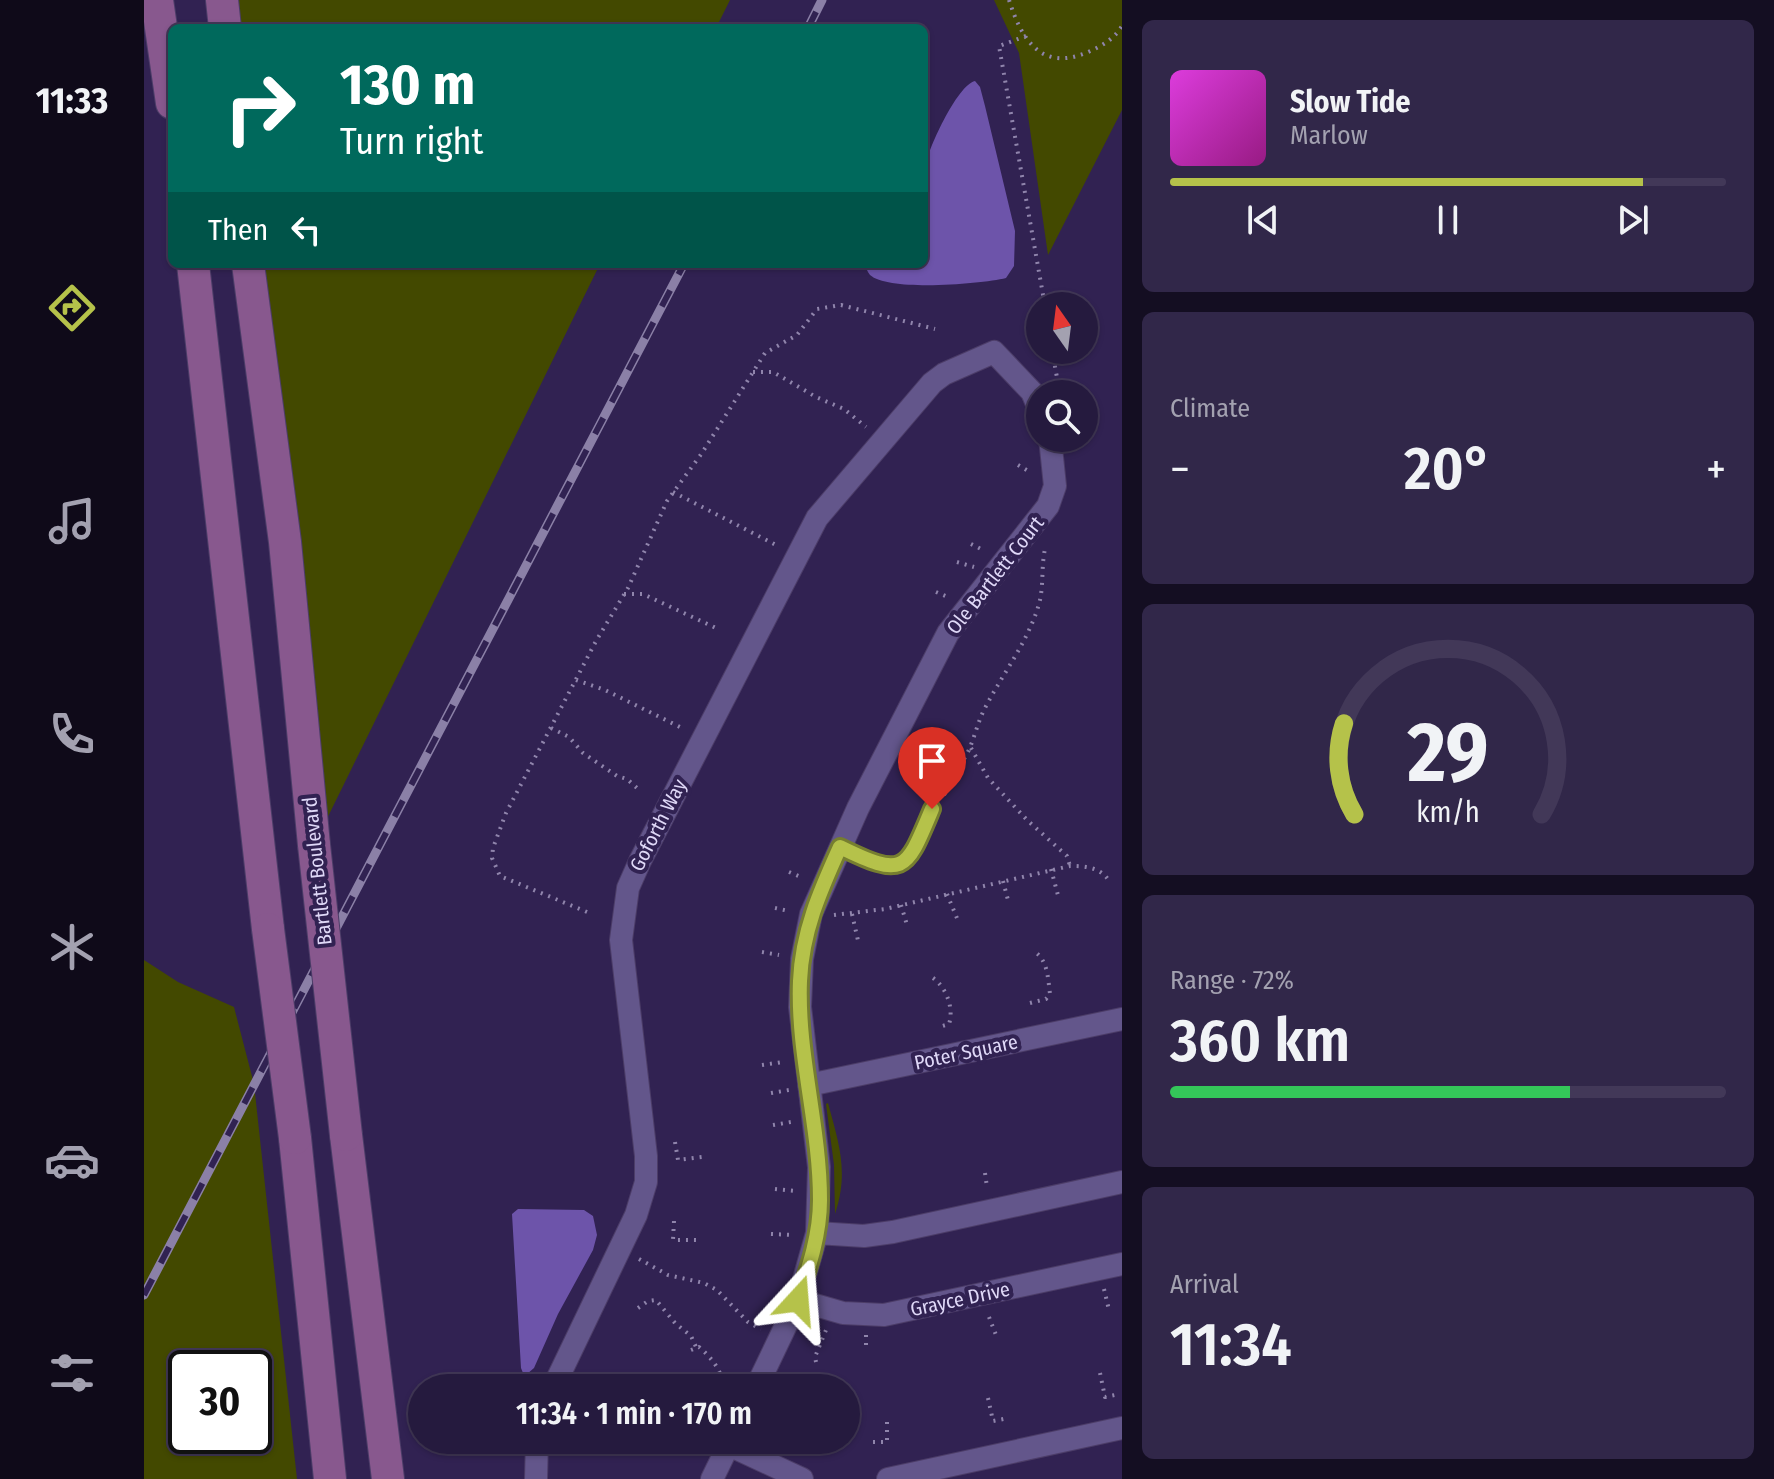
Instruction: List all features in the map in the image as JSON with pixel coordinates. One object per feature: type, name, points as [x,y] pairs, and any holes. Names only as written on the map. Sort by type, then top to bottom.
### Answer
[{"type":"main road","points":[[157,0],[168,76]]},
{"type":"main road","points":[[222,0],[225,24]]},
{"type":"main road","points":[[193,268],[268,929],[295,1138],[330,1479]]},
{"type":"main road","name":"Bartlett Boulevard","points":[[249,268],[285,542],[314,845],[388,1479]]},
{"type":"street","name":"Goforth Way","points":[[560,1374],[636,1215],[646,1182],[646,1156],[621,940],[623,911],[632,875],[817,518],[932,383],[944,374],[994,352],[1026,386]]},
{"type":"street","name":"Ole Bartlett Court","points":[[763,1374],[798,1300],[812,1259],[809,1234],[819,1167],[802,1088],[800,1007],[802,959],[811,914],[840,847],[948,633],[1048,506],[1055,486],[1051,452]]},
{"type":"street","name":"Poter Square","points":[[802,1088],[1122,1019]]},
{"type":"street","points":[[809,1234],[879,1235],[1122,1182]]},
{"type":"street","name":"Grayce Drive","points":[[798,1300],[843,1313],[884,1315],[1122,1264]]},
{"type":"street","points":[[888,1479],[1122,1428]]},
{"type":"street","points":[[536,1479],[537,1454]]},
{"type":"street","points":[[712,1479],[724,1454]]},
{"type":"street","points":[[753,1454],[802,1479]]},
{"type":"lane","points":[[840,847],[875,863],[893,865],[906,861],[913,853],[932,809]]},
{"type":"path","points":[[1009,0],[1026,36],[1049,58],[1066,60],[1105,44],[1122,26]]},
{"type":"path","points":[[1026,36],[999,46],[1043,292]]},
{"type":"path","points":[[587,912],[500,876],[492,858],[493,848],[506,813],[624,594],[659,515],[765,353],[797,335],[813,313],[828,306],[841,305],[935,329]]},
{"type":"path","points":[[753,372],[773,372],[844,409],[871,432]]},
{"type":"path","points":[[673,492],[784,548]]},
{"type":"path","points":[[964,759],[971,748],[979,719],[1033,622],[1042,592],[1043,557],[1047,543]]},
{"type":"path","points":[[971,544],[991,554]]},
{"type":"path","points":[[957,562],[977,569]]},
{"type":"path","points":[[936,592],[952,599]]},
{"type":"path","points":[[624,594],[643,594],[716,628]]},
{"type":"path","points":[[576,680],[605,690],[689,733]]},
{"type":"path","points":[[551,728],[569,737],[583,753],[637,788]]},
{"type":"path","points":[[971,748],[988,778],[1027,820],[1067,856],[1070,866]]},
{"type":"path","points":[[834,915],[901,905],[1070,866],[1097,870],[1109,881]]},
{"type":"path","points":[[1051,869],[1059,899]]},
{"type":"path","points":[[789,872],[807,880]]},
{"type":"path","points":[[1003,881],[1008,900]]},
{"type":"path","points":[[947,894],[959,923]]},
{"type":"path","points":[[901,905],[907,925]]},
{"type":"path","points":[[852,914],[859,945]]},
{"type":"path","points":[[762,952],[787,955]]},
{"type":"path","points":[[1030,1003],[1046,999],[1050,994],[1045,963],[1035,952]]},
{"type":"path","points":[[933,978],[945,989],[951,1019],[949,1024],[939,1027]]},
{"type":"path","points":[[762,1065],[790,1062]]},
{"type":"path","points":[[771,1093],[802,1088]]},
{"type":"path","points":[[773,1125],[798,1121]]},
{"type":"path","points":[[675,1142],[678,1160],[702,1157]]},
{"type":"path","points":[[775,1189],[804,1191]]},
{"type":"path","points":[[674,1221],[673,1240],[699,1240]]},
{"type":"path","points":[[771,1234],[809,1234]]},
{"type":"path","points":[[620,1248],[668,1275],[704,1283],[717,1290],[748,1322],[781,1338]]},
{"type":"path","points":[[1102,1282],[1109,1310]]},
{"type":"path","points":[[638,1308],[656,1300],[675,1323],[691,1336],[693,1349],[704,1351],[721,1374]]},
{"type":"path","points":[[986,1307],[996,1335]]},
{"type":"path","points":[[816,1362],[815,1357],[828,1324]]},
{"type":"path","points":[[1100,1373],[1105,1397],[1120,1394]]},
{"type":"path","points":[[988,1398],[993,1421],[1009,1418]]},
{"type":"path","points":[[873,1442],[887,1442],[887,1422]]},
{"type":"green space","points":[[222,0],[730,0],[718,24],[225,24]]},
{"type":"green space","points":[[994,0],[1122,0],[1122,110],[1048,255],[1019,53]]},
{"type":"green space","points":[[248,268],[598,268],[314,845]]},
{"type":"green space","points":[[144,960],[178,982],[234,1007],[254,1084],[297,1479],[144,1479]]},
{"type":"green space","points":[[828,1103],[842,1171],[835,1214],[834,1165]]},
{"type":"shaded area","points":[[975,81],[980,87],[1015,231],[1014,266],[1006,278],[977,282],[915,285],[880,280],[870,275],[866,268],[928,268],[928,156],[952,106],[968,85]]},
{"type":"shaded area","points":[[518,1209],[584,1210],[593,1216],[597,1235],[593,1250],[558,1314],[534,1368],[527,1374],[521,1368],[512,1214]]},
{"type":"railway","points":[[810,24],[822,0]]},
{"type":"railway","points":[[144,1295],[682,268]]},
{"type":"route","points":[[798,1300],[812,1259],[820,1202],[816,1136],[800,1007],[802,959],[811,914],[840,847],[875,863],[893,865],[906,861],[913,853],[932,809]]}]
